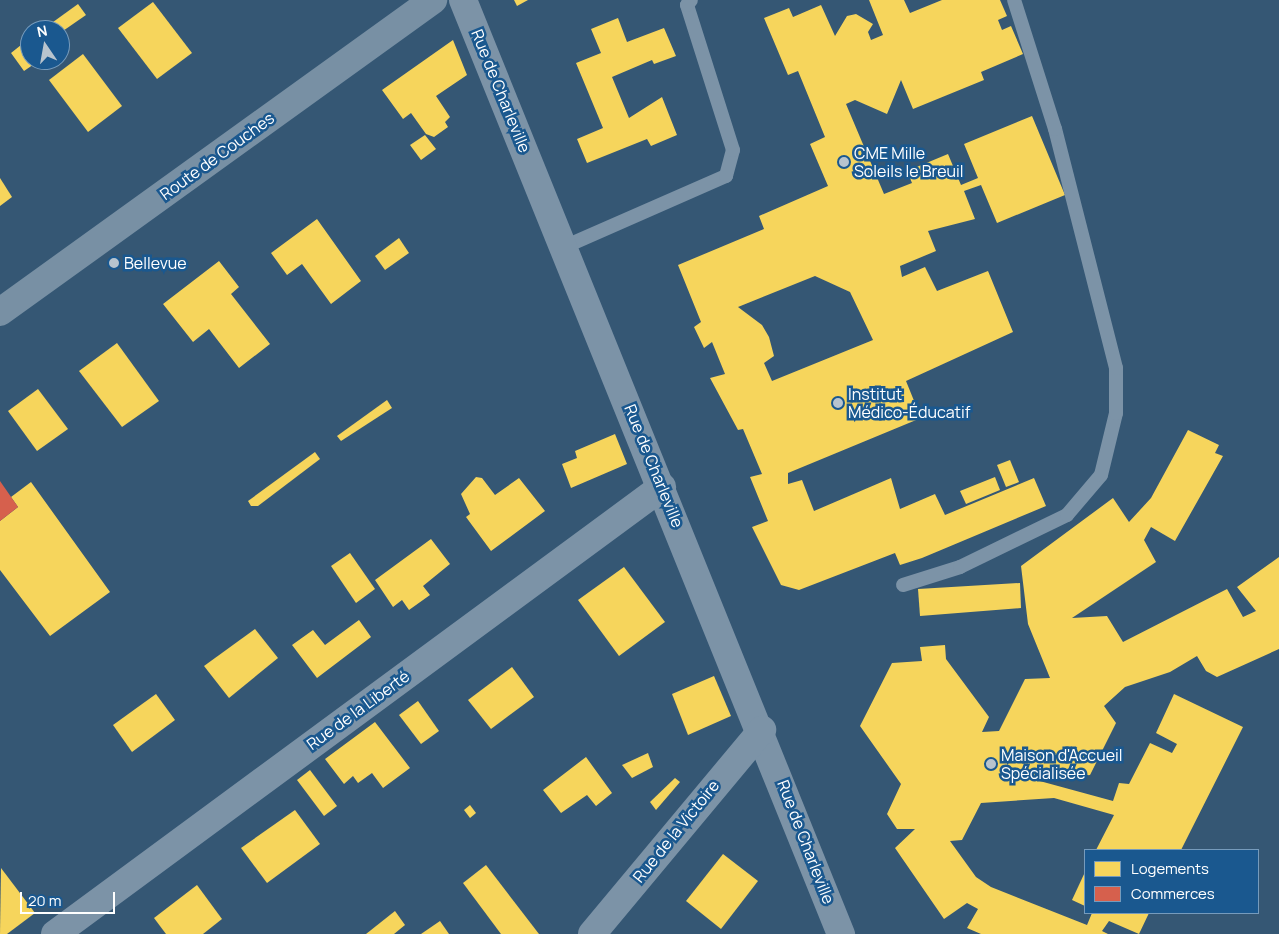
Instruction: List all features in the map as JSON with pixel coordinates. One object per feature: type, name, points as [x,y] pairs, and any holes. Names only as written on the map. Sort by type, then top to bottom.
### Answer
[{"type":"main road","name":"Route de Couches","points":[[0,312],[433,0]]},
{"type":"street","name":"Rue de Charleville","points":[[463,0],[762,730],[841,934]]},
{"type":"street","name":"Rue de la Liberté","points":[[55,934],[662,487]]},
{"type":"street","name":"Rue de la Victoire","points":[[592,934],[762,730]]},
{"type":"lane","points":[[564,247],[726,176],[732,150],[687,5],[691,0]]},
{"type":"lane","points":[[903,585],[968,564],[1067,515],[1101,475],[1116,413],[1116,368],[1055,129],[1014,0]]},
{"type":"building: Logements","points":[[514,0],[528,0],[517,6]]},
{"type":"building: Logements","points":[[869,0],[904,0],[910,13],[942,0],[1000,0],[1007,16],[998,20],[1002,30],[1011,26],[1023,54],[981,72],[984,80],[913,109],[901,80],[887,114],[855,100],[846,104],[884,194],[912,183],[907,171],[948,154],[961,185],[978,178],[964,144],[1032,116],[1065,195],[997,223],[981,185],[964,191],[975,219],[928,231],[936,251],[900,266],[902,277],[925,267],[937,291],[988,271],[1013,332],[906,381],[921,418],[788,473],[788,484],[802,480],[814,511],[891,478],[900,509],[935,494],[945,515],[1034,478],[1046,506],[922,558],[900,565],[895,553],[799,590],[781,585],[752,527],[768,521],[750,477],[762,474],[743,429],[738,430],[710,378],[725,374],[712,342],[704,348],[694,327],[701,322],[678,265],[764,229],[759,216],[828,186],[810,144],[825,137],[798,71],[788,75],[764,18],[789,8],[793,17],[821,5],[835,36],[847,16],[856,14],[873,24],[868,32],[871,40],[883,35]],"holes":[[[815,276],[850,292],[873,340],[772,381],[764,363],[774,356],[769,337],[762,325],[738,307]]]},
{"type":"building: Logements","points":[[153,2],[192,53],[157,79],[118,28]]},
{"type":"building: Logements","points":[[78,4],[86,15],[70,26],[70,20],[56,20]]},
{"type":"building: Logements","points":[[618,18],[627,42],[664,28],[676,56],[654,64],[652,60],[612,77],[629,118],[662,97],[677,135],[651,146],[647,139],[587,163],[577,139],[603,128],[576,63],[601,53],[591,29]]},
{"type":"building: Logements","points":[[453,40],[467,75],[436,96],[450,117],[445,122],[448,127],[434,137],[426,134],[411,113],[403,119],[382,90]]},
{"type":"building: Logements","points":[[20,46],[20,65],[11,53]]},
{"type":"building: Logements","points":[[83,54],[122,106],[88,132],[49,80],[62,70],[70,70],[70,64]]},
{"type":"building: Logements","points":[[425,135],[436,149],[421,160],[410,145]]},
{"type":"building: Logements","points":[[0,178],[12,197],[0,206]]},
{"type":"building: Logements","points":[[317,219],[361,281],[331,304],[302,264],[287,275],[271,253]]},
{"type":"building: Logements","points":[[399,238],[409,253],[385,270],[375,256]]},
{"type":"building: Logements","points":[[219,261],[239,287],[231,294],[270,344],[239,368],[209,329],[193,342],[163,304]]},
{"type":"building: Logements","points":[[117,343],[159,401],[122,427],[79,371]]},
{"type":"building: Logements","points":[[38,389],[68,429],[37,451],[8,411]]},
{"type":"building: Logements","points":[[387,400],[392,408],[341,441],[337,436]]},
{"type":"building: Logements","points":[[1188,430],[1219,445],[1215,453],[1223,456],[1175,541],[1151,527],[1144,540],[1156,562],[1072,618],[1107,616],[1123,642],[1227,589],[1243,617],[1256,611],[1237,587],[1279,557],[1279,649],[1217,677],[1206,671],[1197,656],[1170,672],[1125,687],[1104,706],[1116,723],[1090,775],[1036,780],[1113,801],[1119,783],[1129,784],[1150,743],[1172,753],[1177,744],[1156,733],[1174,694],[1243,727],[1182,849],[1097,849],[1114,815],[1054,798],[981,803],[962,840],[950,841],[976,877],[991,887],[1087,925],[1092,914],[1149,914],[1139,934],[1109,921],[1102,931],[1108,934],[981,934],[967,928],[978,909],[967,903],[944,919],[895,848],[915,829],[897,829],[887,814],[901,784],[860,726],[892,663],[922,661],[920,647],[945,645],[946,659],[989,717],[982,732],[999,731],[1025,679],[1050,678],[1028,624],[1021,566],[1113,498],[1129,522],[1151,498]]},
{"type":"building: Logements","points":[[615,434],[627,464],[571,488],[562,464],[577,458],[575,451]]},
{"type":"building: Logements","points":[[315,452],[320,459],[258,506],[251,506],[248,501]]},
{"type":"building: Logements","points":[[1010,460],[1019,482],[1006,487],[997,465]]},
{"type":"building: Logements","points":[[476,477],[482,478],[495,495],[519,478],[545,511],[491,551],[466,517],[470,514],[461,494]]},
{"type":"building: Logements","points":[[995,477],[1000,490],[966,504],[960,491]]},
{"type":"building: Logements","points":[[31,482],[110,592],[50,636],[0,570],[0,521],[18,507],[11,497]]},
{"type":"building: Logements","points":[[431,539],[450,564],[423,586],[430,595],[409,610],[402,600],[393,607],[375,580]]},
{"type":"building: Logements","points":[[350,553],[375,589],[356,603],[331,566]]},
{"type":"building: Logements","points":[[624,567],[665,622],[619,656],[578,600]]},
{"type":"building: Logements","points":[[1020,583],[1021,608],[920,616],[918,589]]},
{"type":"building: Logements","points":[[359,620],[371,637],[317,678],[292,645],[313,630],[325,645]]},
{"type":"building: Logements","points":[[255,629],[278,658],[229,698],[204,666]]},
{"type":"building: Logements","points":[[512,667],[534,697],[491,729],[468,700]]},
{"type":"building: Logements","points":[[714,676],[731,716],[688,735],[672,694]]},
{"type":"building: Logements","points":[[156,694],[175,720],[132,752],[113,725]]},
{"type":"building: Logements","points":[[418,701],[439,731],[421,744],[399,715]]},
{"type":"building: Logements","points":[[375,722],[410,768],[383,788],[372,773],[358,783],[353,776],[344,784],[325,759]]},
{"type":"building: Logements","points":[[648,753],[653,767],[632,778],[622,765]]},
{"type":"building: Logements","points":[[586,757],[612,793],[596,806],[587,795],[561,813],[543,790]]},
{"type":"building: Logements","points":[[310,770],[337,806],[324,816],[297,780]]},
{"type":"building: Logements","points":[[675,778],[680,782],[656,810],[650,802]]},
{"type":"building: Logements","points":[[470,805],[476,813],[470,818],[464,810]]},
{"type":"building: Logements","points":[[295,810],[320,844],[267,883],[241,848]]},
{"type":"building: Logements","points":[[723,854],[758,881],[721,929],[686,901]]},
{"type":"building: Logements","points":[[486,865],[539,934],[501,934],[463,883]]},
{"type":"building: Logements","points":[[1,868],[35,913],[7,934],[0,934]]},
{"type":"building: Logements","points":[[1084,874],[1084,906],[1072,900]]},
{"type":"building: Logements","points":[[197,885],[222,919],[203,934],[166,934],[154,918]]},
{"type":"building: Logements","points":[[395,911],[405,925],[394,934],[366,934]]},
{"type":"building: Logements","points":[[440,921],[449,934],[421,934]]},
{"type":"building: Commerces","points":[[0,481],[18,507],[0,521]]},
{"type":"place","name":"CME Mille Soleils le Breuil","points":[[844,162]]},
{"type":"place","name":"Bellevue","points":[[114,263]]},
{"type":"place","name":"Institut Médico-Éducatif","points":[[838,403]]},
{"type":"place","name":"Maison d'Accueil Spécialisée","points":[[991,764]]}]
